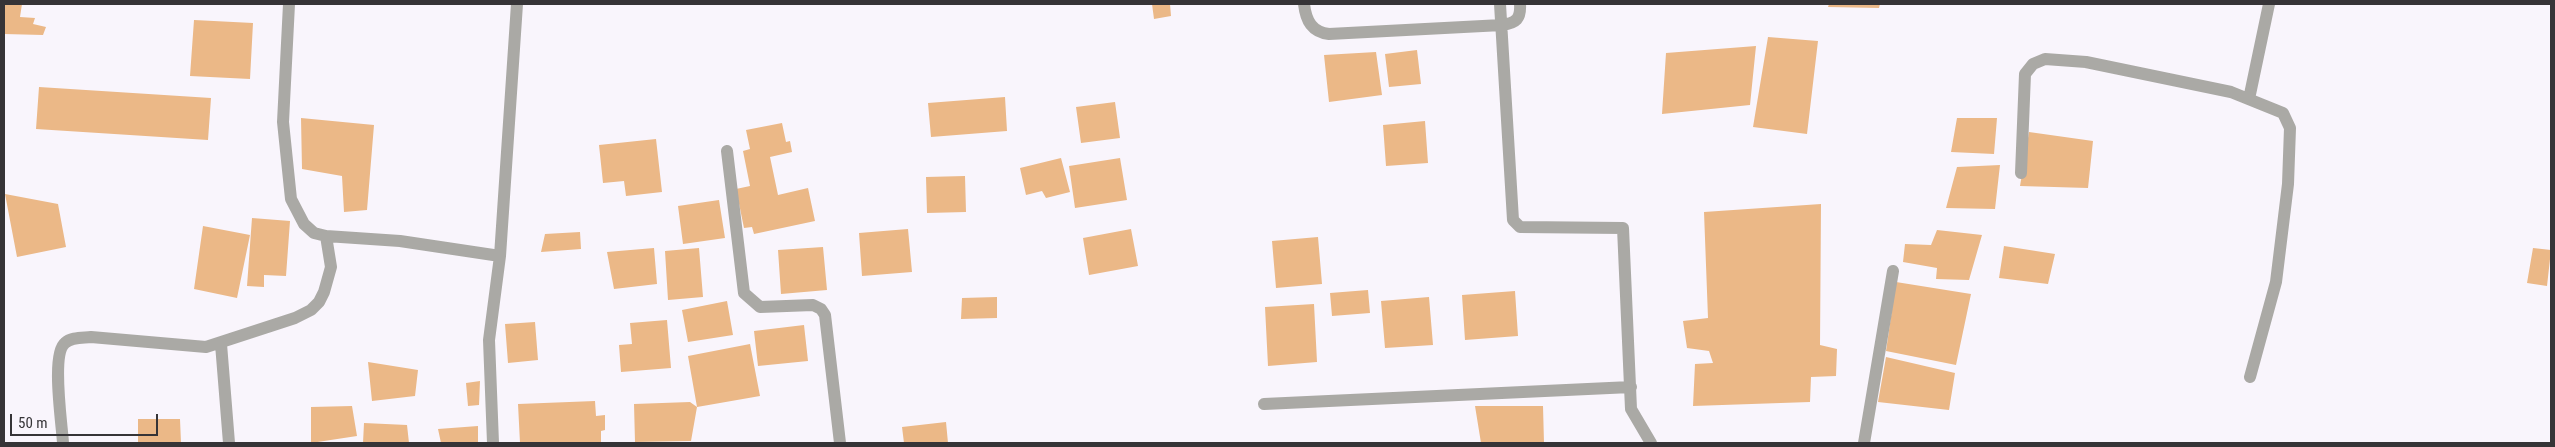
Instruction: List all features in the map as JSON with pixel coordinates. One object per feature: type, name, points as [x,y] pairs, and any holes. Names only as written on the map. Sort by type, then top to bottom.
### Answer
[{"type":"street","points":[[289,4],[283,122],[291,199],[304,224],[314,233],[326,236],[400,241],[500,256]]},
{"type":"street","points":[[493,443],[489,340],[500,256],[517,4]]},
{"type":"street","points":[[1304,4],[1311,27],[1320,33],[1329,34],[1502,26],[1514,23],[1518,18],[1520,4]]},
{"type":"street","points":[[1500,4],[1513,220],[1520,228],[1623,228],[1632,408],[1651,443]]},
{"type":"street","points":[[2249,99],[2269,4]]},
{"type":"street","points":[[2021,173],[2025,74],[2033,64],[2045,59],[2086,62],[2231,92],[2283,113],[2290,128],[2288,184],[2276,282],[2250,377]]},
{"type":"street","points":[[726,151],[744,294],[760,307],[814,305],[821,309],[825,315],[840,443]]},
{"type":"street","points":[[63,443],[58,364],[60,349],[65,342],[74,338],[91,337],[199,347],[221,344],[295,318],[311,310],[320,302],[331,267],[326,236]]},
{"type":"street","points":[[1864,443],[1893,271]]},
{"type":"street","points":[[221,344],[229,443]]},
{"type":"street","points":[[1264,404],[1631,387]]},
{"type":"building","points":[[4,4],[22,4],[20,17],[35,18],[33,24],[46,27],[43,35],[4,34]]},
{"type":"building","points":[[1152,4],[1170,4],[1171,16],[1154,19]]},
{"type":"building","points":[[1829,4],[1880,4],[1879,8],[1828,7]]},
{"type":"building","points":[[194,20],[253,23],[250,79],[190,76]]},
{"type":"building","points":[[1768,37],[1818,41],[1807,134],[1753,127]]},
{"type":"building","points":[[1756,46],[1750,105],[1662,114],[1666,53]]},
{"type":"building","points":[[1417,50],[1421,84],[1389,87],[1385,54]]},
{"type":"building","points":[[1376,52],[1382,95],[1329,102],[1324,55]]},
{"type":"building","points":[[39,87],[211,98],[208,140],[36,129]]},
{"type":"building","points":[[1005,97],[1007,131],[931,137],[928,103]]},
{"type":"building","points":[[1115,102],[1120,138],[1081,143],[1076,107]]},
{"type":"building","points":[[301,118],[374,125],[367,210],[344,212],[342,176],[302,169]]},
{"type":"building","points":[[1957,118],[1997,118],[1994,154],[1951,152]]},
{"type":"building","points":[[1425,121],[1428,163],[1386,166],[1383,125]]},
{"type":"building","points":[[782,123],[786,142],[790,141],[792,152],[770,157],[778,195],[808,188],[815,221],[754,234],[752,227],[744,228],[736,189],[750,186],[743,151],[750,149],[746,130]]},
{"type":"building","points":[[2029,132],[2093,141],[2088,188],[2020,186]]},
{"type":"building","points":[[656,139],[662,192],[626,196],[624,181],[603,183],[599,145]]},
{"type":"building","points":[[1061,158],[1070,192],[1046,198],[1042,191],[1026,195],[1020,168]]},
{"type":"building","points":[[1120,158],[1127,200],[1075,208],[1069,166]]},
{"type":"building","points":[[2000,165],[1995,209],[1946,208],[1957,167]]},
{"type":"building","points":[[965,176],[966,212],[927,213],[926,177]]},
{"type":"building","points":[[5,194],[58,204],[66,247],[17,257]]},
{"type":"building","points":[[719,200],[725,238],[683,244],[678,206]]},
{"type":"building","points":[[1821,204],[1820,345],[1837,349],[1836,376],[1811,377],[1810,402],[1693,406],[1695,364],[1713,363],[1709,351],[1687,348],[1683,321],[1708,318],[1704,212]]},
{"type":"building","points":[[252,218],[290,221],[286,276],[264,275],[264,287],[247,286]]},
{"type":"building","points":[[203,226],[250,235],[237,298],[194,289]]},
{"type":"building","points":[[908,229],[912,272],[862,276],[859,233]]},
{"type":"building","points":[[1131,229],[1138,266],[1089,275],[1083,238]]},
{"type":"building","points":[[1937,230],[1982,235],[1969,280],[1936,279],[1937,268],[1903,262],[1905,244],[1931,245]]},
{"type":"building","points":[[580,232],[581,249],[541,252],[545,234]]},
{"type":"building","points":[[1318,237],[1322,284],[1276,288],[1272,241]]},
{"type":"building","points":[[2004,246],[2055,254],[2048,284],[1999,278]]},
{"type":"building","points":[[823,247],[827,290],[781,294],[778,250]]},
{"type":"building","points":[[654,248],[657,284],[614,289],[607,252]]},
{"type":"building","points":[[699,248],[703,297],[668,300],[665,251]]},
{"type":"building","points":[[2533,248],[2551,250],[2547,286],[2527,283]]},
{"type":"building","points":[[1896,282],[1971,294],[1956,365],[1886,351]]},
{"type":"building","points":[[1368,290],[1370,313],[1332,316],[1330,293]]},
{"type":"building","points":[[1515,291],[1518,336],[1465,340],[1462,295]]},
{"type":"building","points":[[997,297],[997,318],[961,319],[962,298]]},
{"type":"building","points":[[1429,297],[1433,345],[1385,348],[1381,301]]},
{"type":"building","points":[[727,301],[733,335],[688,342],[682,310]]},
{"type":"building","points":[[1314,304],[1317,362],[1268,366],[1265,307]]},
{"type":"building","points":[[667,320],[671,368],[621,372],[619,345],[632,344],[630,323]]},
{"type":"building","points":[[535,322],[538,360],[508,363],[505,324]]},
{"type":"building","points":[[804,325],[808,361],[758,366],[754,331]]},
{"type":"building","points":[[750,344],[760,396],[697,407],[688,356]]},
{"type":"building","points":[[1886,357],[1955,373],[1949,410],[1878,402]]},
{"type":"building","points":[[368,362],[418,370],[415,396],[372,401]]},
{"type":"building","points":[[480,381],[479,405],[468,406],[466,383]]},
{"type":"building","points":[[595,401],[596,416],[605,415],[605,430],[601,431],[601,443],[520,443],[518,404]]},
{"type":"building","points":[[690,402],[697,407],[691,441],[635,442],[634,404]]},
{"type":"building","points":[[352,406],[357,436],[311,443],[311,407]]},
{"type":"building","points":[[1475,406],[1543,406],[1544,443],[1481,443]]},
{"type":"building","points":[[138,419],[180,419],[181,443],[138,443]]},
{"type":"building","points":[[946,422],[948,443],[904,443],[902,427]]},
{"type":"building","points":[[364,423],[407,425],[409,443],[363,443]]},
{"type":"building","points":[[478,426],[478,443],[441,443],[438,429]]}]
